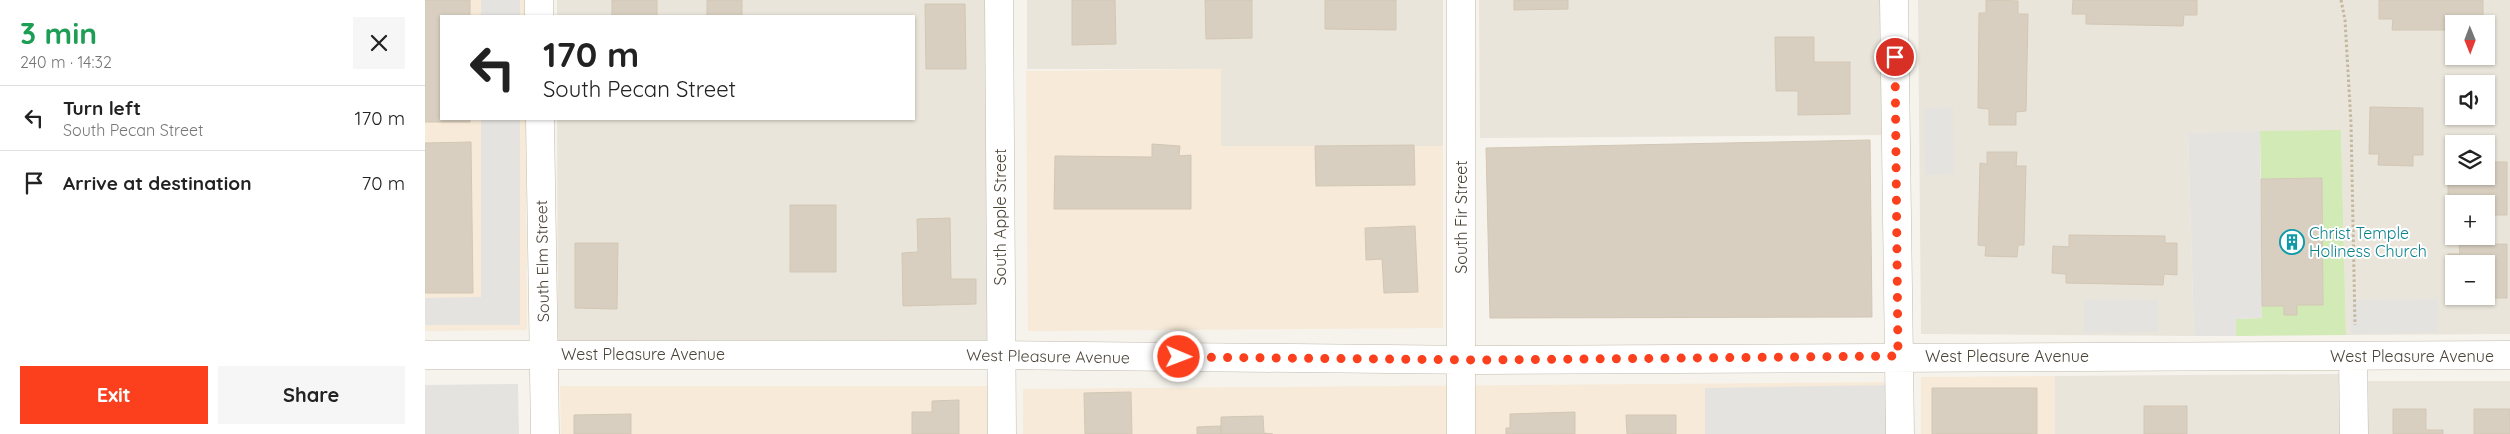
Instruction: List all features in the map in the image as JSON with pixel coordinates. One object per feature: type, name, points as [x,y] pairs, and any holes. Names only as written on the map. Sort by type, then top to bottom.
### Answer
[{"type":"street","points":[[539,0],[539,15]]},
{"type":"street","name":"South Apple Street","points":[[999,0],[1002,434]]},
{"type":"street","name":"South Fir Street","points":[[1461,0],[1461,434]]},
{"type":"street","points":[[1894,0],[1900,434]]},
{"type":"street","name":"South Elm Street","points":[[540,120],[545,434]]},
{"type":"street","name":"West Pleasure Avenue","points":[[425,355],[1000,355],[1461,358],[2510,355]]},
{"type":"street","points":[[2353,356],[2354,434]]},
{"type":"path","points":[[2341,0],[2345,29],[2351,123],[2355,325]]},
{"type":"shaded area","points":[[425,0],[525,0],[525,15],[440,15],[440,120],[526,120],[527,330],[425,331]]},
{"type":"shaded area","points":[[481,0],[520,0],[520,15],[481,15]]},
{"type":"shaded area","points":[[557,0],[993,0],[994,340],[558,341],[557,120],[915,120],[915,15],[557,15]]},
{"type":"shaded area","points":[[1027,0],[1443,0],[1443,146],[1221,146],[1221,69],[1027,69]]},
{"type":"shaded area","points":[[1479,0],[1884,0],[1885,135],[1480,138]]},
{"type":"shaded area","points":[[1918,0],[2510,0],[2510,334],[2346,335],[2341,131],[2188,133],[2194,336],[1921,334]]},
{"type":"shaded area","points":[[1221,69],[1221,146],[1443,146],[1443,328],[1028,331],[1026,71]]},
{"type":"shaded area","points":[[1953,107],[1954,174],[1925,175],[1924,108]]},
{"type":"shaded area","points":[[481,120],[520,120],[520,325],[425,325],[425,298],[481,297]]},
{"type":"shaded area","points":[[2260,131],[2262,318],[2236,319],[2236,336],[2194,336],[2188,133]]},
{"type":"shaded area","points":[[2084,299],[2158,300],[2158,332],[2084,333]]},
{"type":"shaded area","points":[[2438,299],[2438,333],[2351,334],[2351,300]]},
{"type":"shaded area","points":[[2341,374],[2341,434],[2055,434],[2055,376]]},
{"type":"shaded area","points":[[2055,376],[2055,434],[1921,434],[1921,377]]},
{"type":"shaded area","points":[[2366,381],[2510,381],[2510,434],[2366,434]]},
{"type":"shaded area","points":[[1894,382],[1895,434],[1023,434],[1023,389]]},
{"type":"shaded area","points":[[518,384],[519,434],[425,434],[425,385]]},
{"type":"shaded area","points":[[1892,385],[1892,434],[1705,434],[1705,388]]},
{"type":"shaded area","points":[[560,386],[997,386],[997,434],[561,434]]},
{"type":"green space","points":[[2341,130],[2346,335],[2236,336],[2236,319],[2262,318],[2262,306],[2284,306],[2284,315],[2297,315],[2297,305],[2323,305],[2322,178],[2261,179],[2260,131]]},
{"type":"building","points":[[425,0],[470,0],[470,15],[440,15],[440,120],[470,120],[470,122],[425,122]]},
{"type":"building","points":[[612,0],[657,0],[657,15],[612,15]]},
{"type":"building","points":[[707,0],[742,0],[742,15],[707,15]]},
{"type":"building","points":[[1072,0],[1115,0],[1116,44],[1072,45]]},
{"type":"building","points":[[1205,0],[1252,0],[1252,38],[1206,39]]},
{"type":"building","points":[[1325,0],[1396,0],[1396,30],[1325,29]]},
{"type":"building","points":[[1514,0],[1568,0],[1568,9],[1514,10]]},
{"type":"building","points":[[1986,0],[2018,1],[2018,14],[2028,14],[2026,111],[2016,112],[2016,125],[1989,125],[1989,109],[1978,108],[1979,13],[1986,13]]},
{"type":"building","points":[[2073,0],[2197,0],[2197,15],[2184,15],[2183,26],[2086,24],[2086,14],[2072,14]]},
{"type":"building","points":[[2379,0],[2483,0],[2483,15],[2445,15],[2445,30],[2392,30],[2393,19],[2379,19]]},
{"type":"building","points":[[925,4],[965,4],[966,69],[926,69]]},
{"type":"building","points":[[1775,37],[1814,37],[1814,62],[1850,62],[1850,114],[1798,115],[1798,91],[1776,91]]},
{"type":"building","points":[[2370,107],[2423,108],[2423,155],[2413,155],[2413,166],[2378,165],[2379,154],[2369,154]]},
{"type":"building","points":[[1870,140],[1872,317],[1490,318],[1486,148]]},
{"type":"building","points":[[471,142],[473,293],[425,293],[425,143]]},
{"type":"building","points":[[1152,144],[1180,146],[1179,156],[1191,155],[1191,209],[1054,209],[1055,156],[1152,157]]},
{"type":"building","points":[[1414,145],[1415,185],[1316,186],[1315,146]]},
{"type":"building","points":[[1987,152],[2017,152],[2016,166],[2026,166],[2024,245],[2018,245],[2017,257],[1985,256],[1986,246],[1978,245],[1980,163],[1987,164]]},
{"type":"building","points":[[2495,162],[2507,162],[2507,215],[2495,215],[2495,195],[2448,195],[2448,185],[2495,185]]},
{"type":"building","name":"Christ Temple Holiness Church","points":[[2322,178],[2323,305],[2297,305],[2297,315],[2284,315],[2284,306],[2262,306],[2261,179]]},
{"type":"building","points":[[790,205],[836,205],[836,272],[790,272]]},
{"type":"building","points":[[950,218],[951,279],[976,279],[976,304],[903,306],[902,253],[918,252],[917,219]]},
{"type":"building","points":[[1415,226],[1418,292],[1384,293],[1382,259],[1366,260],[1365,228]]},
{"type":"building","points":[[2069,235],[2165,236],[2165,243],[2177,243],[2177,275],[2164,274],[2163,285],[2066,283],[2066,274],[2052,273],[2053,246],[2069,247]]},
{"type":"building","points":[[575,243],[618,243],[617,309],[575,308]]},
{"type":"building","points":[[2507,244],[2507,298],[2495,298],[2495,255],[2448,255],[2460,254],[2459,245]]},
{"type":"building","points":[[1932,388],[2037,388],[2037,434],[1932,434]]},
{"type":"building","points":[[1131,392],[1132,434],[1085,434],[1084,393]]},
{"type":"building","points":[[959,400],[959,434],[912,434],[912,412],[932,412],[932,401]]},
{"type":"building","points":[[2144,406],[2187,406],[2187,434],[2144,434]]},
{"type":"building","points":[[2393,409],[2426,409],[2426,430],[2443,430],[2443,434],[2393,434]]},
{"type":"building","points":[[2474,409],[2510,409],[2510,434],[2474,434]]},
{"type":"building","points":[[1575,412],[1575,434],[1506,434],[1506,428],[1510,428],[1510,414]]},
{"type":"building","points":[[631,414],[631,434],[574,434],[574,415]]},
{"type":"building","points":[[1626,415],[1676,415],[1676,434],[1627,434]]},
{"type":"building","points":[[1263,416],[1264,433],[1273,434],[1221,434],[1221,417]]},
{"type":"building","points":[[1221,426],[1221,434],[1197,434],[1197,427]]},
{"type":"place","name":"Christ Temple Holiness Church","points":[[2292,242]]},
{"type":"route","points":[[1179,357],[1461,358],[1481,360],[1898,356],[1895,57]]}]
